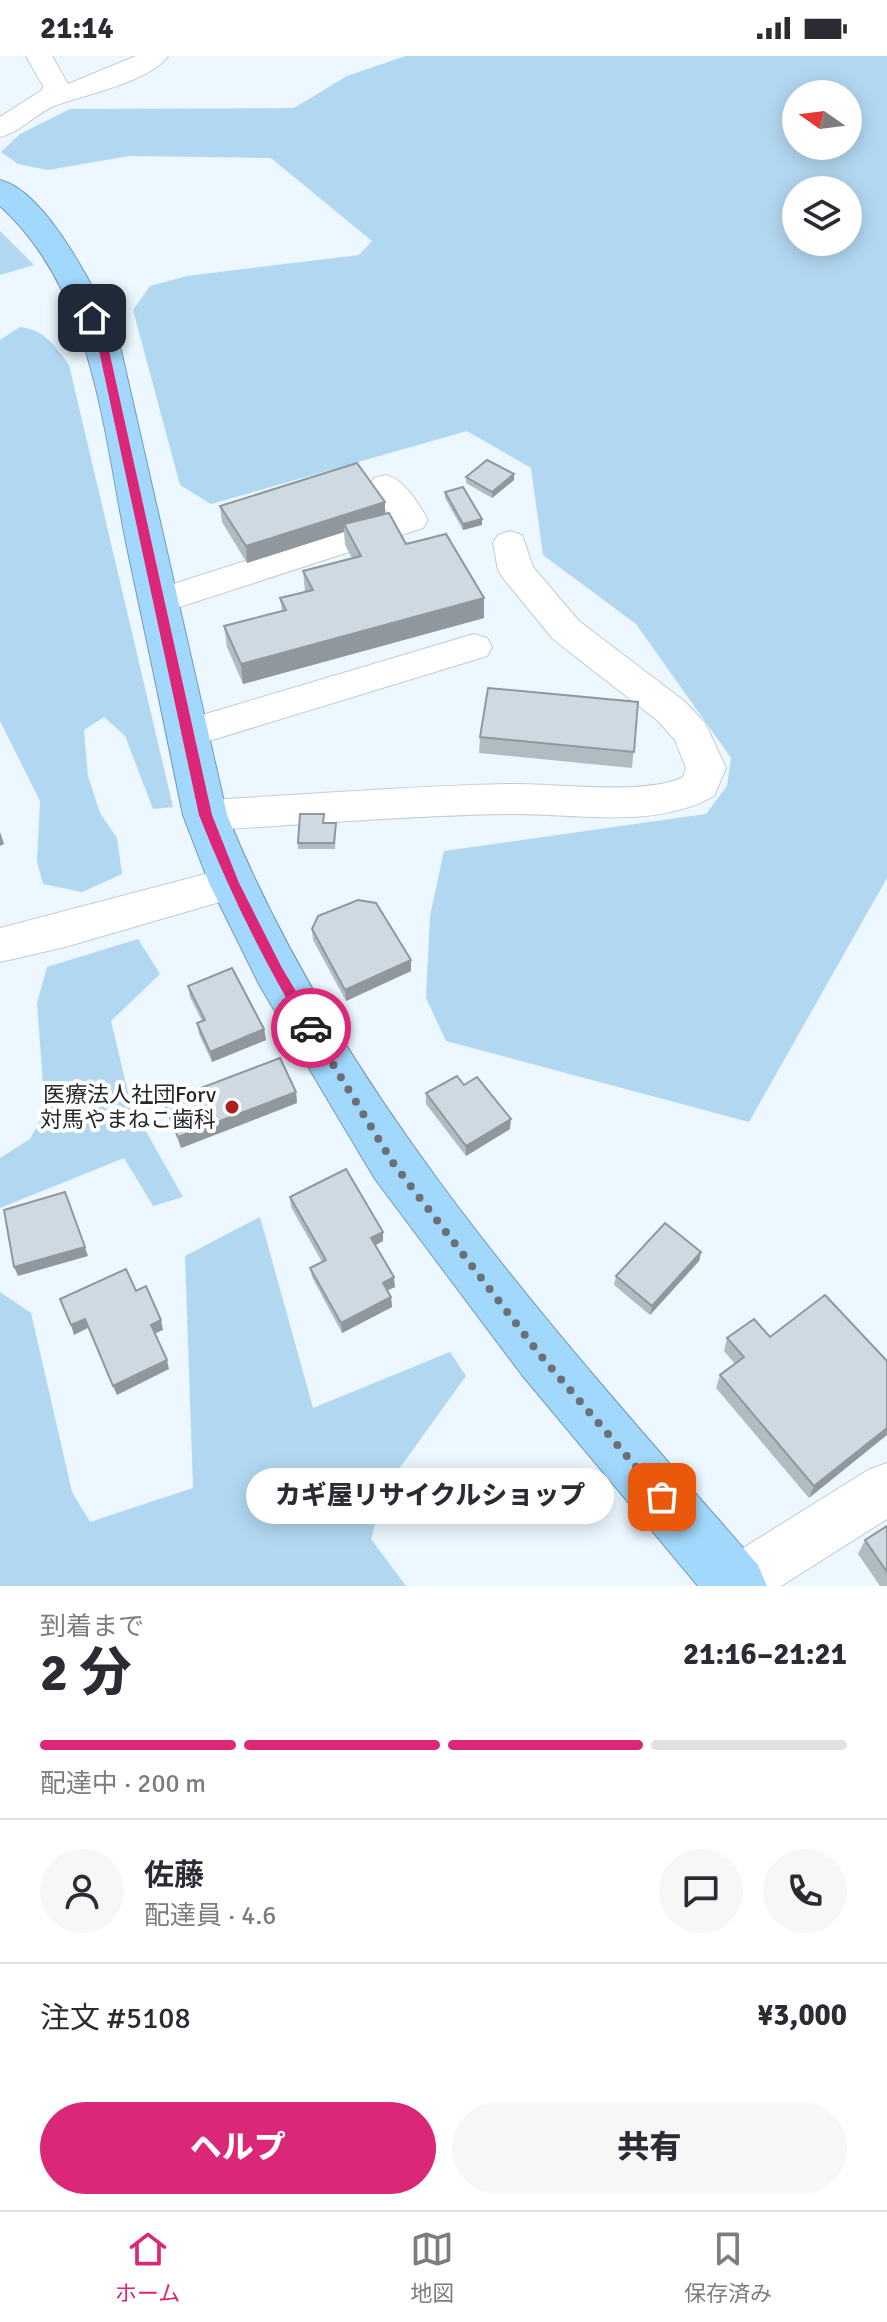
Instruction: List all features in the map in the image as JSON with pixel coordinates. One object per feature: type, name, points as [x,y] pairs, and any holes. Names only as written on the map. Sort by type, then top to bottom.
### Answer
[{"type":"highway","points":[[0,189],[46,236],[81,291],[103,346],[205,815],[232,883],[277,972],[393,1163],[541,1356],[736,1585]]},
{"type":"street","points":[[39,56],[56,86],[48,100]]},
{"type":"street","points":[[0,129],[48,100],[131,70],[155,56]]},
{"type":"street","points":[[158,602],[411,520],[386,486]]},
{"type":"street","points":[[205,815],[509,799],[641,801],[678,798],[700,786],[706,768],[691,733],[632,680],[566,630],[516,570],[510,543]]},
{"type":"street","points":[[186,734],[474,647]]},
{"type":"street","points":[[0,945],[232,883]]},
{"type":"street","points":[[736,1585],[887,1489]]},
{"type":"shaded area","points":[[406,56],[887,56],[887,878],[749,1122],[446,1041],[426,998],[430,916],[444,851],[706,814],[727,786],[731,758],[636,624],[543,555],[531,468],[467,431],[211,504],[180,485],[133,310],[150,286],[187,276],[359,255],[372,241],[271,158],[129,156],[48,170],[18,164],[1,152],[20,134],[70,109],[294,108],[347,76]]},
{"type":"shaded area","points":[[0,231],[34,265],[0,275]]},
{"type":"shaded area","points":[[20,327],[43,335],[69,365],[173,807],[153,809],[125,736],[104,717],[84,730],[88,776],[100,813],[117,838],[122,874],[82,892],[43,884],[37,861],[40,801],[0,721],[0,340]]},
{"type":"shaded area","points":[[138,939],[160,974],[111,1021],[131,1105],[183,1197],[153,1206],[124,1158],[0,1208],[0,1158],[30,1139],[45,1111],[37,1003],[47,967]]},
{"type":"shaded area","points":[[260,1217],[313,1408],[450,1352],[466,1376],[386,1487],[371,1539],[406,1586],[0,1586],[0,1292],[31,1313],[72,1492],[90,1522],[193,1488],[185,1256]]},
{"type":"building","points":[[487,460],[514,474],[492,492],[466,477]]},
{"type":"building","points":[[357,463],[385,502],[246,546],[220,506]]},
{"type":"building","points":[[463,487],[482,519],[463,524],[445,492]]},
{"type":"building","points":[[389,513],[406,544],[446,534],[484,598],[241,664],[224,626],[286,610],[280,598],[313,590],[303,571],[361,556],[344,524]]},
{"type":"building","points":[[488,688],[638,702],[634,752],[480,737]]},
{"type":"building","points":[[300,814],[324,814],[323,823],[336,823],[334,843],[298,843]]},
{"type":"building","points":[[358,900],[376,903],[411,960],[345,990],[312,929],[318,916]]},
{"type":"building","points":[[232,968],[264,1029],[210,1052],[197,1023],[205,1020],[188,986]]},
{"type":"building","name":"医療法人社団Forv 対馬やまねこ歯科","points":[[280,1058],[296,1092],[178,1137],[164,1102]]},
{"type":"building","points":[[457,1076],[464,1085],[477,1077],[511,1119],[466,1146],[426,1093]]},
{"type":"building","points":[[346,1169],[383,1232],[371,1238],[394,1277],[383,1283],[391,1297],[341,1323],[310,1268],[326,1260],[290,1197]]},
{"type":"building","points":[[65,1192],[85,1247],[14,1267],[4,1210]]},
{"type":"building","points":[[665,1223],[701,1252],[652,1306],[616,1276]]},
{"type":"building","points":[[126,1269],[136,1291],[146,1286],[161,1320],[151,1325],[167,1360],[113,1386],[85,1319],[71,1325],[60,1299]]},
{"type":"building","points":[[825,1295],[887,1361],[887,1428],[814,1486],[720,1375],[744,1357],[727,1338],[754,1319],[770,1337]]},
{"type":"building","points":[[887,1526],[887,1572],[865,1540]]},
{"type":"way so far","points":[[311,1028],[393,1163],[541,1356],[662,1497]]},
{"type":"place","name":"医療法人社団Forv 対馬やまねこ歯科","points":[[232,1107]]},
{"type":"place","name":"カギ屋リサイクルショップ","points":[[662,1497]]},
{"type":"route","points":[[92,318],[103,346],[205,815],[232,883],[277,972],[311,1028]]}]
